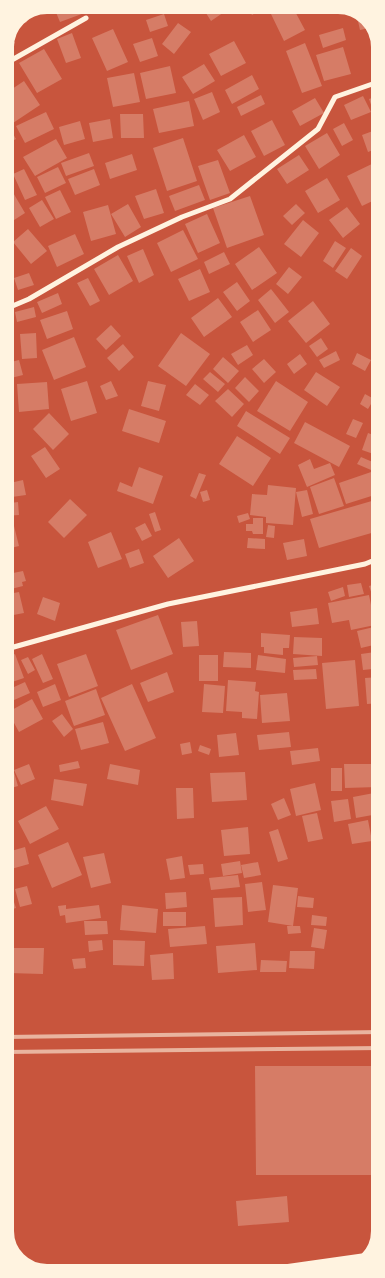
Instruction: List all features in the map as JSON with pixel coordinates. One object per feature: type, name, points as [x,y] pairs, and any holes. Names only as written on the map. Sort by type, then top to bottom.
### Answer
[{"type":"main road","points":[[309,1267],[359,1260]]},
{"type":"street","points":[[11,60],[86,18]]},
{"type":"street","points":[[11,307],[29,299],[126,244],[182,217],[230,199],[318,129],[335,97],[374,83]]},
{"type":"street","points":[[11,648],[168,604],[365,564],[374,560]]},
{"type":"building","points":[[55,11],[90,11],[60,22]]},
{"type":"building","points":[[205,11],[226,11],[211,21]]},
{"type":"building","points":[[250,11],[259,11],[252,15]]},
{"type":"building","points":[[277,11],[295,11],[305,30],[284,41],[271,14]]},
{"type":"building","points":[[164,14],[168,26],[150,32],[146,20]]},
{"type":"building","points":[[357,17],[369,28],[360,30]]},
{"type":"building","points":[[26,18],[27,22],[18,26]]},
{"type":"building","points":[[178,23],[191,32],[174,54],[162,44]]},
{"type":"building","points":[[343,28],[346,40],[323,48],[319,35]]},
{"type":"building","points":[[113,29],[128,62],[107,71],[92,38]]},
{"type":"building","points":[[72,33],[81,58],[66,63],[57,39]]},
{"type":"building","points":[[372,35],[373,38],[374,49],[369,36]]},
{"type":"building","points":[[152,38],[158,56],[140,62],[133,44]]},
{"type":"building","points":[[234,41],[246,63],[221,76],[209,54]]},
{"type":"building","points":[[305,43],[322,86],[302,93],[286,51]]},
{"type":"building","points":[[343,47],[351,74],[324,81],[316,55]]},
{"type":"building","points":[[44,49],[62,79],[37,93],[19,63]]},
{"type":"building","points":[[204,64],[215,81],[193,94],[182,77]]},
{"type":"building","points":[[170,66],[176,93],[146,99],[140,73]]},
{"type":"building","points":[[134,73],[140,102],[113,107],[107,78]]},
{"type":"building","points":[[252,75],[259,89],[232,104],[225,90]]},
{"type":"building","points":[[24,81],[40,105],[13,123],[11,120],[11,90]]},
{"type":"building","points":[[212,92],[220,112],[203,120],[194,99]]},
{"type":"building","points":[[261,95],[265,104],[241,116],[237,107]]},
{"type":"building","points":[[363,96],[371,112],[351,120],[344,105]]},
{"type":"building","points":[[374,97],[374,113],[369,99]]},
{"type":"building","points":[[315,98],[324,113],[300,126],[292,111]]},
{"type":"building","points":[[189,101],[194,126],[159,133],[153,109]]},
{"type":"building","points":[[46,112],[54,129],[25,143],[16,126]]},
{"type":"building","points":[[120,114],[143,114],[144,138],[121,138]]},
{"type":"building","points":[[110,119],[113,138],[93,142],[89,123]]},
{"type":"building","points":[[272,120],[285,145],[264,156],[251,131]]},
{"type":"building","points":[[80,121],[85,139],[64,145],[59,127]]},
{"type":"building","points":[[344,123],[353,140],[342,146],[333,129]]},
{"type":"building","points":[[11,130],[16,139],[11,142]]},
{"type":"building","points":[[374,131],[374,150],[368,152],[362,135]]},
{"type":"building","points":[[327,133],[340,155],[319,169],[305,146]]},
{"type":"building","points":[[244,135],[256,157],[230,171],[217,150]]},
{"type":"building","points":[[183,138],[197,181],[167,191],[153,148]]},
{"type":"building","points":[[56,139],[67,158],[35,176],[23,157]]},
{"type":"building","points":[[89,153],[94,166],[66,176],[61,163]]},
{"type":"building","points":[[132,154],[137,170],[110,179],[105,163]]},
{"type":"building","points":[[299,155],[309,170],[287,184],[277,169]]},
{"type":"building","points":[[218,160],[230,193],[210,200],[198,166]]},
{"type":"building","points":[[374,163],[374,200],[362,206],[347,176]]},
{"type":"building","points":[[58,167],[66,183],[45,193],[37,177]]},
{"type":"building","points":[[24,169],[37,195],[25,200],[13,174]]},
{"type":"building","points":[[94,169],[100,185],[75,195],[68,179]]},
{"type":"building","points":[[327,178],[340,200],[318,213],[305,191]]},
{"type":"building","points":[[199,185],[205,200],[175,211],[169,196]]},
{"type":"building","points":[[11,189],[25,213],[11,222]]},
{"type":"building","points":[[156,189],[164,213],[144,219],[135,196]]},
{"type":"building","points":[[60,190],[71,212],[56,219],[45,197]]},
{"type":"building","points":[[250,196],[264,235],[227,248],[213,208]]},
{"type":"building","points":[[42,200],[54,219],[40,227],[29,208]]},
{"type":"building","points":[[128,204],[141,227],[125,237],[111,214]]},
{"type":"building","points":[[296,204],[305,213],[292,225],[283,216]]},
{"type":"building","points":[[108,205],[116,234],[91,241],[83,212]]},
{"type":"building","points":[[347,207],[360,224],[343,238],[329,220]]},
{"type":"building","points":[[207,214],[220,243],[198,253],[185,224]]},
{"type":"building","points":[[303,220],[319,233],[301,257],[284,244]]},
{"type":"building","points":[[28,229],[47,251],[31,264],[13,242]]},
{"type":"building","points":[[183,230],[198,259],[171,272],[157,243]]},
{"type":"building","points":[[75,234],[84,254],[57,267],[48,246]]},
{"type":"building","points":[[335,241],[346,248],[333,268],[323,261]]},
{"type":"building","points":[[259,247],[277,273],[252,290],[235,264]]},
{"type":"building","points":[[351,248],[362,256],[347,279],[335,271]]},
{"type":"building","points":[[143,249],[154,275],[139,283],[127,256]]},
{"type":"building","points":[[224,252],[230,264],[209,274],[204,262]]},
{"type":"building","points":[[118,255],[133,281],[109,295],[94,269]]},
{"type":"building","points":[[289,267],[302,277],[288,294],[276,284]]},
{"type":"building","points":[[200,269],[210,292],[189,301],[178,279]]},
{"type":"building","points":[[29,273],[34,285],[18,290],[14,278]]},
{"type":"building","points":[[88,278],[100,301],[90,306],[77,283]]},
{"type":"building","points":[[237,282],[250,301],[237,311],[223,292]]},
{"type":"building","points":[[271,289],[289,312],[275,323],[258,300]]},
{"type":"building","points":[[58,293],[62,304],[42,313],[37,302]]},
{"type":"building","points":[[218,298],[232,317],[204,337],[191,318]]},
{"type":"building","points":[[313,301],[330,324],[306,343],[288,321]]},
{"type":"building","points":[[34,307],[36,317],[17,322],[15,312]]},
{"type":"building","points":[[258,310],[271,330],[253,342],[240,322]]},
{"type":"building","points":[[67,311],[73,329],[47,339],[40,320]]},
{"type":"building","points":[[111,325],[121,336],[106,350],[96,339]]},
{"type":"building","points":[[36,333],[37,358],[22,359],[20,334]]},
{"type":"building","points":[[181,333],[210,354],[186,386],[158,366]]},
{"type":"building","points":[[74,337],[86,367],[54,380],[42,350]]},
{"type":"building","points":[[321,338],[328,349],[317,357],[309,346]]},
{"type":"building","points":[[123,344],[134,357],[119,371],[107,358]]},
{"type":"building","points":[[247,345],[253,355],[238,365],[231,354]]},
{"type":"building","points":[[336,351],[340,360],[324,368],[319,360]]},
{"type":"building","points":[[357,353],[371,360],[365,371],[352,364]]},
{"type":"building","points":[[300,354],[307,364],[294,374],[287,364]]},
{"type":"building","points":[[223,357],[239,371],[228,383],[213,369]]},
{"type":"building","points":[[264,359],[276,372],[264,383],[252,369]]},
{"type":"building","points":[[19,360],[23,375],[11,378],[11,362]]},
{"type":"building","points":[[210,372],[225,384],[218,392],[203,379]]},
{"type":"building","points":[[316,372],[340,387],[327,406],[304,390]]},
{"type":"building","points":[[245,377],[259,391],[249,402],[235,388]]},
{"type":"building","points":[[87,381],[97,413],[71,421],[61,389]]},
{"type":"building","points":[[111,381],[118,396],[106,400],[100,386]]},
{"type":"building","points":[[148,381],[166,385],[159,411],[141,406]]},
{"type":"building","points":[[276,381],[308,402],[290,431],[257,411]]},
{"type":"building","points":[[47,382],[49,409],[19,412],[17,384]]},
{"type":"building","points":[[195,384],[209,395],[200,405],[186,395]]},
{"type":"building","points":[[228,389],[244,404],[232,417],[215,401]]},
{"type":"building","points":[[365,394],[374,399],[368,409],[360,404]]},
{"type":"building","points":[[129,409],[166,421],[159,443],[122,431]]},
{"type":"building","points":[[246,411],[290,438],[280,454],[237,426]]},
{"type":"building","points":[[49,413],[69,434],[53,450],[33,429]]},
{"type":"building","points":[[353,419],[363,423],[356,438],[346,434]]},
{"type":"building","points":[[305,422],[350,446],[339,467],[294,443]]},
{"type":"building","points":[[368,433],[374,435],[374,454],[362,450]]},
{"type":"building","points":[[237,436],[271,458],[253,486],[219,464]]},
{"type":"building","points":[[45,447],[60,469],[46,478],[31,456]]},
{"type":"building","points":[[361,457],[374,463],[374,471],[357,464]]},
{"type":"building","points":[[310,459],[314,469],[330,463],[335,475],[307,487],[298,465]]},
{"type":"building","points":[[139,467],[163,476],[153,504],[117,491],[120,482],[132,487]]},
{"type":"building","points":[[374,471],[374,495],[346,504],[339,483]]},
{"type":"building","points":[[199,473],[206,475],[196,499],[190,496]]},
{"type":"building","points":[[334,478],[344,506],[319,514],[310,487]]},
{"type":"building","points":[[23,480],[26,495],[12,497],[11,483]]},
{"type":"building","points":[[268,485],[296,488],[293,525],[266,523],[266,517],[250,515],[252,494],[267,495]]},
{"type":"building","points":[[207,490],[210,500],[203,502],[200,492]]},
{"type":"building","points":[[307,490],[313,514],[302,517],[296,492]]},
{"type":"building","points":[[70,499],[87,515],[64,538],[48,522]]},
{"type":"building","points":[[374,500],[374,532],[319,548],[310,519]]},
{"type":"building","points":[[18,502],[19,515],[11,516],[11,503]]},
{"type":"building","points":[[155,512],[161,530],[155,532],[149,514]]},
{"type":"building","points":[[248,513],[250,519],[239,523],[237,516]]},
{"type":"building","points":[[253,518],[263,518],[263,534],[253,534],[252,531],[246,531],[246,524],[253,524]]},
{"type":"building","points":[[145,523],[152,536],[142,541],[135,528]]},
{"type":"building","points":[[268,525],[275,526],[274,538],[266,537]]},
{"type":"building","points":[[14,526],[19,546],[11,548],[11,527]]},
{"type":"building","points":[[111,532],[122,559],[98,568],[88,542]]},
{"type":"building","points":[[179,538],[194,561],[168,578],[153,556]]},
{"type":"building","points":[[248,538],[265,539],[265,549],[247,548]]},
{"type":"building","points":[[304,539],[307,556],[287,560],[283,543]]},
{"type":"building","points":[[139,549],[144,563],[130,568],[125,554]]},
{"type":"building","points":[[23,571],[26,581],[22,582],[23,586],[11,589],[11,581],[14,580],[13,573]]},
{"type":"building","points":[[361,583],[364,594],[349,597],[347,585]]},
{"type":"building","points":[[374,584],[374,600],[369,586]]},
{"type":"building","points":[[343,587],[345,596],[331,601],[328,592]]},
{"type":"building","points":[[19,592],[24,613],[11,615],[11,594]]},
{"type":"building","points":[[369,595],[374,625],[351,630],[349,620],[332,623],[328,603]]},
{"type":"building","points":[[43,597],[60,603],[55,621],[37,614]]},
{"type":"building","points":[[317,608],[319,624],[292,627],[290,612]]},
{"type":"building","points":[[158,615],[173,654],[131,670],[116,630]]},
{"type":"building","points":[[197,621],[199,646],[183,647],[181,622]]},
{"type":"building","points":[[374,627],[374,645],[361,648],[357,631]]},
{"type":"building","points":[[261,633],[290,635],[289,648],[283,648],[283,655],[264,653],[264,647],[261,647]]},
{"type":"building","points":[[294,637],[322,638],[322,656],[293,654]]},
{"type":"building","points":[[224,652],[251,653],[251,668],[223,667]]},
{"type":"building","points":[[374,652],[374,669],[363,670],[361,654]]},
{"type":"building","points":[[15,654],[24,678],[11,682],[11,656]]},
{"type":"building","points":[[42,654],[53,679],[43,683],[32,659]]},
{"type":"building","points":[[86,654],[98,686],[69,697],[57,664]]},
{"type":"building","points":[[199,655],[218,655],[218,681],[199,681]]},
{"type":"building","points":[[258,655],[286,659],[285,673],[256,670]]},
{"type":"building","points":[[317,656],[318,665],[294,667],[293,658]]},
{"type":"building","points":[[28,657],[35,670],[28,674],[21,660]]},
{"type":"building","points":[[355,660],[359,706],[326,709],[322,663]]},
{"type":"building","points":[[316,669],[317,679],[294,680],[293,670]]},
{"type":"building","points":[[167,672],[174,692],[148,702],[140,683]]},
{"type":"building","points":[[374,677],[374,704],[367,704],[365,678]]},
{"type":"building","points":[[228,680],[256,682],[255,691],[259,692],[257,719],[242,718],[242,712],[226,711]]},
{"type":"building","points":[[25,682],[30,693],[11,701],[11,688]]},
{"type":"building","points":[[55,684],[61,700],[43,707],[37,692]]},
{"type":"building","points":[[132,684],[156,738],[125,751],[101,698]]},
{"type":"building","points":[[204,684],[225,686],[223,713],[202,712]]},
{"type":"building","points":[[96,689],[105,715],[74,726],[65,701]]},
{"type":"building","points":[[287,693],[290,721],[262,723],[260,695]]},
{"type":"building","points":[[32,699],[43,719],[19,732],[11,717],[11,710]]},
{"type":"building","points":[[62,714],[73,729],[64,737],[52,721]]},
{"type":"building","points":[[103,722],[109,743],[81,750],[75,729]]},
{"type":"building","points":[[289,732],[291,747],[259,750],[257,735]]},
{"type":"building","points":[[236,733],[239,755],[219,757],[217,735]]},
{"type":"building","points":[[190,742],[192,753],[182,755],[180,744]]},
{"type":"building","points":[[200,745],[211,749],[209,755],[198,751]]},
{"type":"building","points":[[318,748],[320,761],[292,765],[290,751]]},
{"type":"building","points":[[78,761],[80,768],[60,772],[59,765]]},
{"type":"building","points":[[29,764],[35,779],[21,785],[14,770]]},
{"type":"building","points":[[110,764],[140,770],[138,785],[107,779]]},
{"type":"building","points":[[344,764],[374,764],[374,787],[345,788]]},
{"type":"building","points":[[331,768],[342,768],[342,791],[331,791]]},
{"type":"building","points":[[14,772],[18,786],[11,788],[11,773]]},
{"type":"building","points":[[245,772],[247,800],[212,802],[210,773]]},
{"type":"building","points":[[54,779],[87,784],[83,806],[51,800]]},
{"type":"building","points":[[315,783],[321,810],[296,816],[290,789]]},
{"type":"building","points":[[176,788],[193,788],[194,818],[177,819]]},
{"type":"building","points":[[374,793],[374,815],[356,818],[353,797]]},
{"type":"building","points":[[284,798],[291,815],[278,820],[271,804]]},
{"type":"building","points":[[348,799],[351,819],[334,822],[331,801]]},
{"type":"building","points":[[46,806],[59,829],[30,844],[18,821]]},
{"type":"building","points":[[317,813],[323,839],[308,842],[302,816]]},
{"type":"building","points":[[368,820],[372,841],[352,844],[348,824]]},
{"type":"building","points":[[372,821],[374,821],[374,841]]},
{"type":"building","points":[[248,827],[250,854],[224,856],[221,830]]},
{"type":"building","points":[[278,829],[288,859],[278,862],[269,832]]},
{"type":"building","points":[[68,842],[82,875],[52,888],[38,855]]},
{"type":"building","points":[[25,847],[29,864],[11,869],[11,851]]},
{"type":"building","points":[[104,853],[111,883],[91,888],[83,857]]},
{"type":"building","points":[[182,856],[185,878],[170,880],[166,859]]},
{"type":"building","points":[[240,861],[242,873],[223,876],[221,864]]},
{"type":"building","points":[[258,862],[261,875],[244,878],[241,865]]},
{"type":"building","points":[[203,864],[204,874],[190,875],[188,865]]},
{"type":"building","points":[[238,875],[240,887],[211,890],[209,878]]},
{"type":"building","points":[[262,882],[266,910],[248,912],[245,884]]},
{"type":"building","points":[[273,885],[298,888],[293,926],[268,922]]},
{"type":"building","points":[[27,886],[32,904],[20,907],[15,889]]},
{"type":"building","points":[[186,892],[187,907],[166,909],[165,893]]},
{"type":"building","points":[[11,893],[16,908],[11,910]]},
{"type":"building","points":[[298,896],[314,898],[313,908],[297,907]]},
{"type":"building","points":[[242,897],[243,925],[215,927],[213,898]]},
{"type":"building","points":[[66,905],[66,909],[99,905],[101,918],[66,923],[65,915],[60,916],[58,906]]},
{"type":"building","points":[[122,905],[158,909],[156,933],[120,930]]},
{"type":"building","points":[[163,912],[186,912],[186,926],[163,926]]},
{"type":"building","points":[[312,915],[327,917],[326,926],[311,925]]},
{"type":"building","points":[[84,921],[107,921],[108,934],[85,935]]},
{"type":"building","points":[[205,926],[207,944],[170,947],[168,929]]},
{"type":"building","points":[[287,926],[300,926],[301,933],[288,934]]},
{"type":"building","points":[[314,928],[327,930],[324,949],[311,947]]},
{"type":"building","points":[[102,940],[103,950],[89,952],[88,941]]},
{"type":"building","points":[[113,940],[145,941],[144,966],[113,965]]},
{"type":"building","points":[[255,943],[257,970],[218,973],[216,946]]},
{"type":"building","points":[[11,948],[44,948],[43,974],[11,973]]},
{"type":"building","points":[[290,951],[315,951],[314,969],[289,968]]},
{"type":"building","points":[[173,953],[174,979],[152,980],[150,955]]},
{"type":"building","points":[[85,958],[86,968],[74,969],[72,959]]},
{"type":"building","points":[[261,960],[287,961],[286,972],[260,972]]},
{"type":"building","points":[[255,1066],[374,1066],[374,1175],[256,1175]]},
{"type":"building","points":[[287,1196],[289,1222],[238,1226],[236,1201]]},
{"type":"railway","points":[[11,1037],[374,1032]]},
{"type":"railway","points":[[11,1052],[374,1048]]}]
